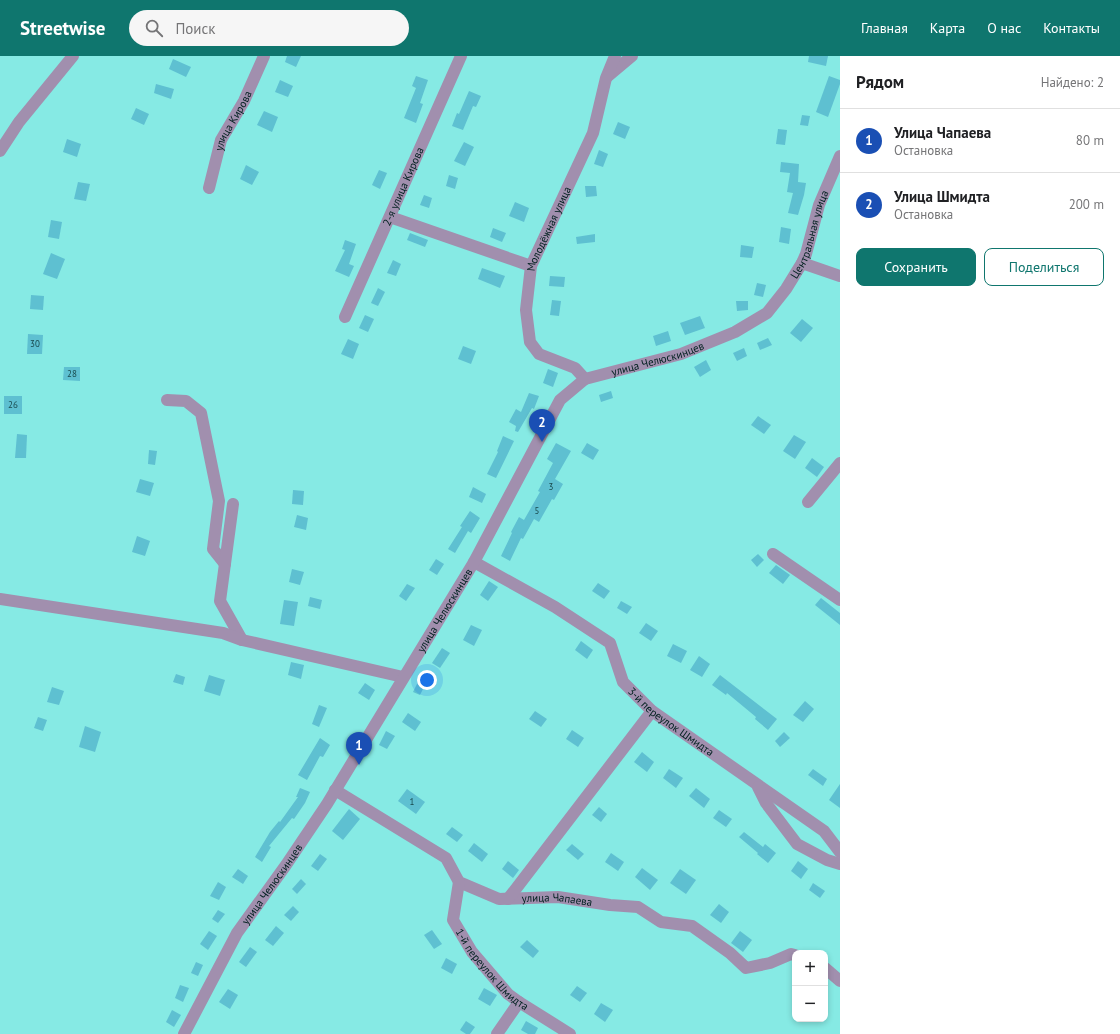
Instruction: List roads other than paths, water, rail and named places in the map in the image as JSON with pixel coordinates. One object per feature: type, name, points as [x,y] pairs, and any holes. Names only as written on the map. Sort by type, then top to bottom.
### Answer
[{"type":"street","points":[[0,151],[19,122],[73,56]]},
{"type":"street","name":"улица Кирова","points":[[210,188],[221,140],[244,101],[264,56]]},
{"type":"street","name":"2-я улица Кирова","points":[[345,317],[461,56]]},
{"type":"street","name":"Молодёжная улица","points":[[585,379],[575,368],[539,354],[530,342],[526,310],[531,266],[593,133],[606,78],[615,56]]},
{"type":"street","points":[[606,78],[632,56]]},
{"type":"street","name":"Центральная улица","points":[[786,289],[806,254],[819,205],[840,156]]},
{"type":"street","points":[[390,217],[531,266]]},
{"type":"street","points":[[802,263],[840,276]]},
{"type":"street","name":"улица Челюскинцев","points":[[184,1034],[237,933],[286,865],[327,804],[474,562],[560,400],[585,379],[681,354],[735,332],[767,313],[786,289]]},
{"type":"street","points":[[166,400],[186,401],[201,413],[219,501],[214,549],[225,564]]},
{"type":"street","points":[[808,502],[840,463]]},
{"type":"street","points":[[233,504],[220,601],[242,640]]},
{"type":"street","points":[[773,554],[840,600]]},
{"type":"street","name":"3-й переулок Шмидта","points":[[474,562],[556,607],[610,643],[623,682],[652,711],[824,831],[840,852]]},
{"type":"street","points":[[0,599],[223,633],[242,640],[403,678]]},
{"type":"street","points":[[508,899],[652,711]]},
{"type":"street","points":[[757,786],[766,803],[797,844],[827,860],[840,864]]},
{"type":"street","points":[[335,790],[446,858],[459,882]]},
{"type":"street","name":"улица Чапаева","points":[[459,882],[499,899],[558,897],[610,905],[638,907],[661,922],[692,926],[730,953],[746,968],[770,963],[792,954]]},
{"type":"street","name":"1-й переулок Шмидта","points":[[459,882],[453,920],[472,952],[508,994],[570,1034]]},
{"type":"street","points":[[828,971],[840,981]]},
{"type":"street","points":[[497,1034],[519,1002]]},
{"type":"place","name":"Улица Шмидта","points":[[542,442]]},
{"type":"place","name":"Улица Чапаева","points":[[359,765]]}]
